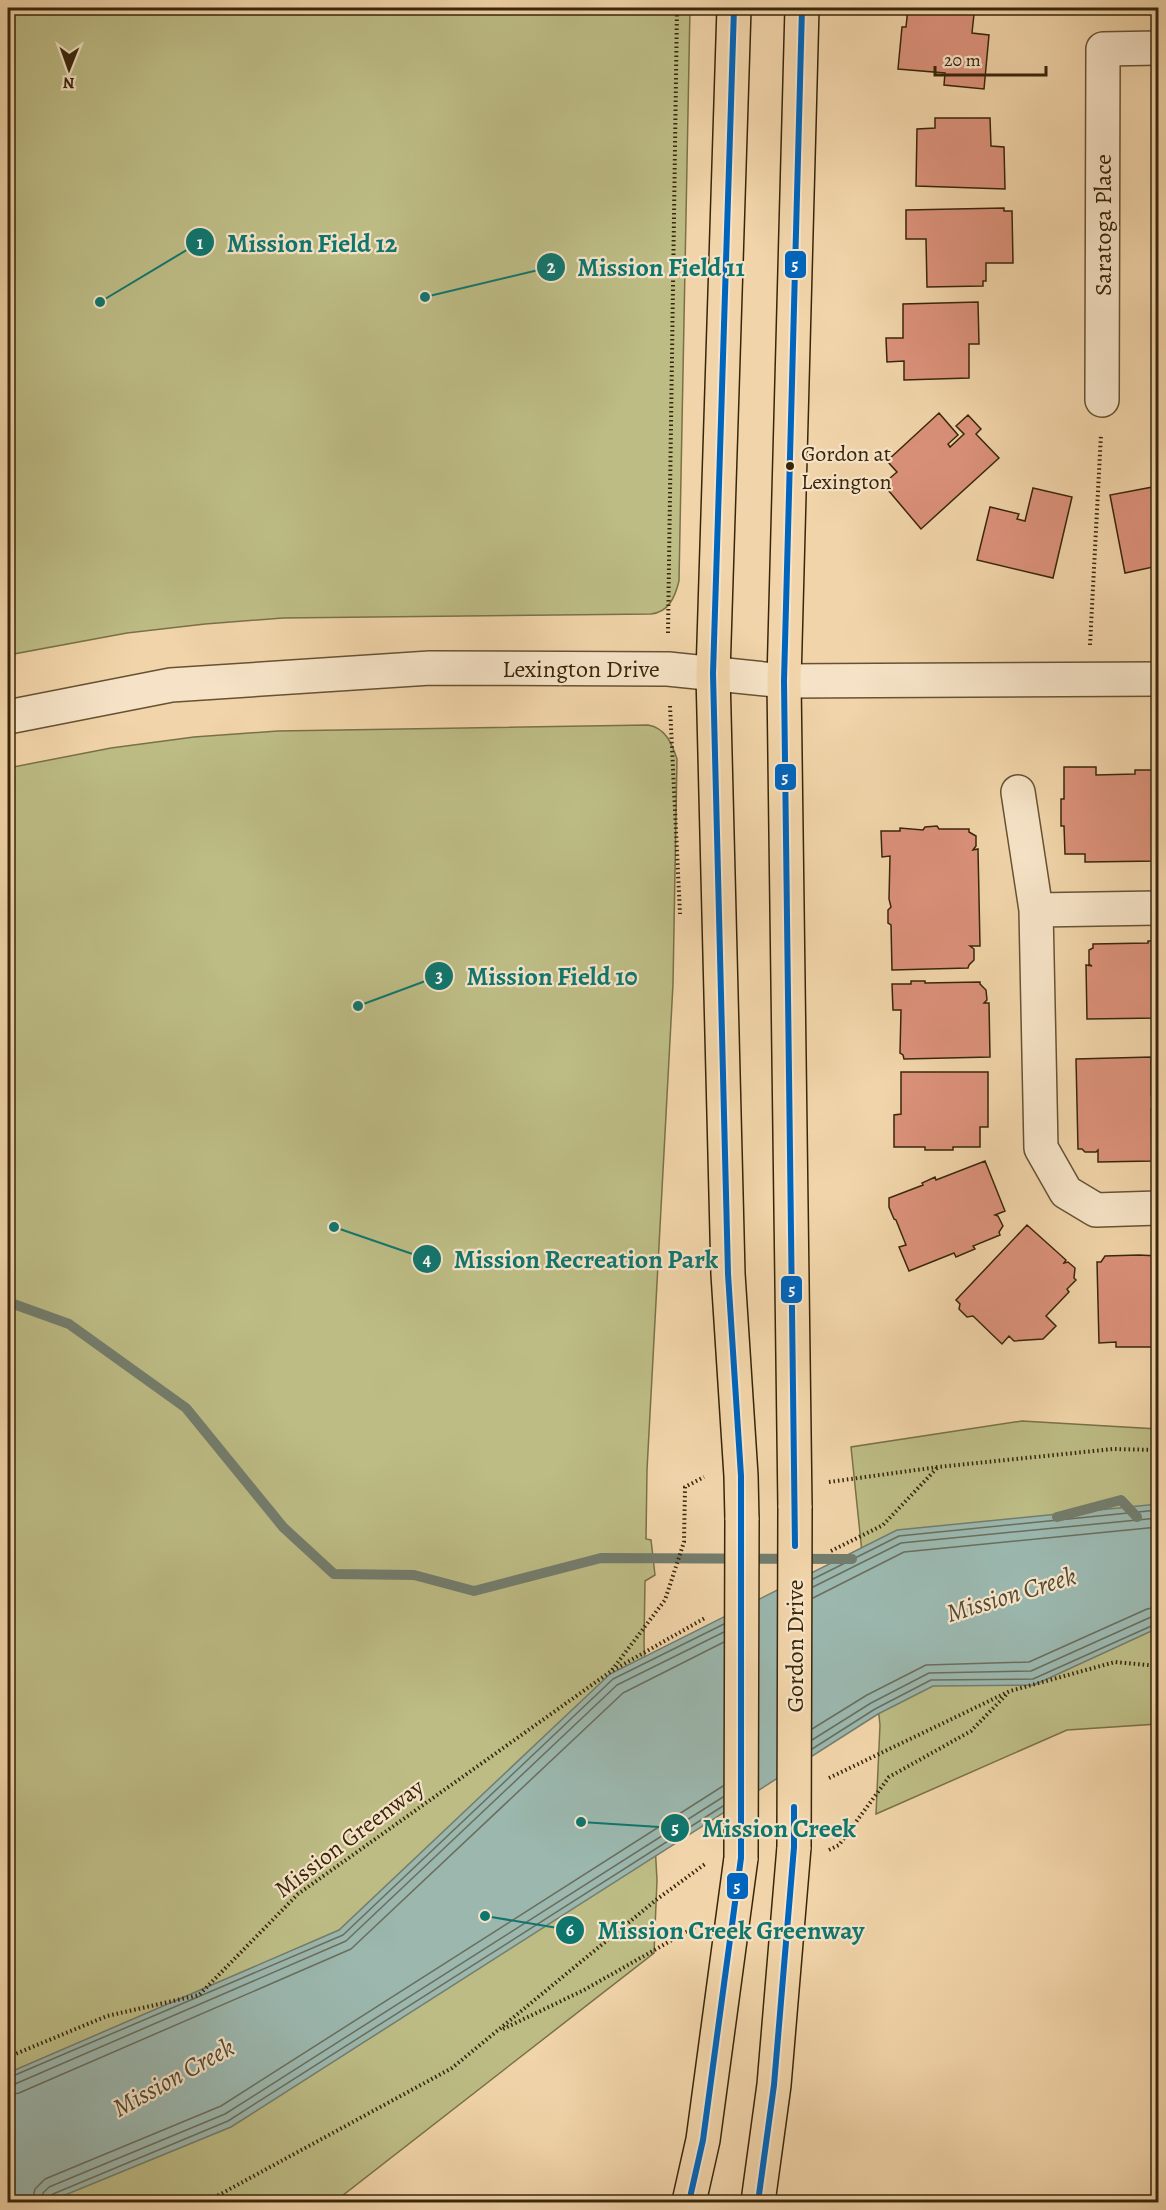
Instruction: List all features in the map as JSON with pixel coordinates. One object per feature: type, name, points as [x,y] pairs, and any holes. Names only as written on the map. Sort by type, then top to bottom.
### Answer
[{"type":"main road","points":[[689,2202],[703,2140],[741,1858],[741,1476],[728,1274],[713,674],[734,8]]},
{"type":"main road","name":"Gordon Drive","points":[[758,2202],[774,2085],[793,1858],[795,1508],[784,681],[802,8]]},
{"type":"street","name":"Saratoga Place","points":[[1102,400],[1103,49],[1158,48]]},
{"type":"street","name":"Lexington Drive","points":[[8,717],[171,685],[430,668],[668,669],[784,681],[1158,679]]},
{"type":"street","points":[[1018,792],[1036,910],[1041,1148],[1066,1192],[1096,1210],[1158,1208]]},
{"type":"street","points":[[1036,910],[1158,908]]},
{"type":"path","points":[[1088,680],[1102,400]]},
{"type":"path","points":[[793,1475],[829,1482],[938,1467],[1113,1449],[1158,1450]]},
{"type":"path","name":"Mission Greenway","points":[[8,2057],[107,2016],[199,1995],[298,1894],[610,1672],[666,1600],[684,1542],[685,1486],[708,1475]]},
{"type":"path","points":[[828,1779],[1010,1691],[1115,1662],[1158,1666]]},
{"type":"path","points":[[793,1858],[839,1845],[889,1777],[971,1731],[1010,1691]]},
{"type":"path","points":[[206,2202],[452,2068],[656,1900],[708,1862]]},
{"type":"path","points":[[496,2032],[584,1990],[696,1926]]},
{"type":"shaded area","points":[[8,8],[690,8],[679,581],[667,607],[651,614],[283,618],[127,633],[8,655]]},
{"type":"shaded area","points":[[648,725],[664,733],[677,759],[673,984],[647,1470],[646,1539],[651,1540],[655,1575],[645,1581],[644,1644],[657,1880],[654,1953],[338,2199],[328,2202],[8,2202],[8,768],[111,748],[194,737],[278,731]]},
{"type":"shaded area","points":[[1022,1421],[1158,1429],[1158,1724],[1067,1730],[876,1814],[880,1725],[851,1447]]},
{"type":"water","name":"Mission Creek","points":[[1158,1504],[1158,1628],[1034,1685],[933,1686],[878,1714],[231,2127],[48,2202],[8,2202],[8,2073],[339,1930],[610,1674],[897,1530]]},
{"type":"building","points":[[908,8],[974,14],[972,33],[989,35],[984,89],[944,85],[945,73],[898,69],[902,27],[906,27]]},
{"type":"building","points":[[935,118],[990,118],[991,146],[1004,147],[1005,189],[916,186],[917,129],[935,128]]},
{"type":"building","points":[[1004,208],[1004,211],[1012,211],[1013,263],[986,263],[986,281],[983,281],[983,286],[927,287],[926,239],[906,239],[906,210]]},
{"type":"building","points":[[978,302],[979,344],[969,344],[969,378],[904,380],[904,361],[887,362],[886,338],[903,338],[903,304]]},
{"type":"building","points":[[939,413],[958,435],[948,444],[950,447],[964,434],[956,426],[968,415],[981,429],[976,434],[999,458],[921,529],[883,484],[897,472],[887,461]]},
{"type":"building","points":[[1158,486],[1158,566],[1125,573],[1110,495]]},
{"type":"building","points":[[1033,488],[1072,497],[1053,578],[977,560],[990,507],[1019,514],[1017,519],[1025,521]]},
{"type":"building","points":[[1064,767],[1096,767],[1096,775],[1135,774],[1135,770],[1158,770],[1158,861],[1085,862],[1085,854],[1065,854],[1064,826],[1061,826]]},
{"type":"building","points":[[937,826],[939,829],[969,829],[969,832],[976,836],[976,846],[973,850],[978,849],[980,946],[970,946],[974,949],[974,960],[968,968],[892,970],[891,925],[888,923],[888,910],[891,907],[889,899],[890,856],[882,857],[881,831],[900,831],[900,828],[923,830],[925,827]]},
{"type":"building","points":[[1148,941],[1158,941],[1158,1018],[1087,1019],[1086,965],[1092,966],[1089,964],[1089,950],[1093,948],[1093,944],[1148,943]]},
{"type":"building","points":[[911,981],[980,982],[986,990],[987,1000],[984,1003],[989,1003],[990,1057],[904,1059],[900,1053],[901,1010],[893,1010],[892,984],[911,984]]},
{"type":"building","points":[[1151,1057],[1151,1095],[1154,1095],[1154,1109],[1151,1109],[1152,1161],[1098,1162],[1098,1150],[1085,1152],[1078,1149],[1076,1059]]},
{"type":"building","points":[[901,1072],[988,1072],[988,1127],[980,1127],[980,1147],[925,1150],[925,1147],[894,1147],[894,1115],[901,1114]]},
{"type":"building","points":[[985,1161],[1005,1211],[995,1215],[998,1216],[1003,1226],[999,1232],[1000,1235],[973,1246],[975,1249],[956,1257],[954,1253],[909,1271],[899,1247],[906,1245],[889,1207],[889,1198],[923,1185],[922,1183],[935,1177],[936,1180]]},
{"type":"building","points":[[1027,1225],[1066,1260],[1064,1263],[1068,1262],[1075,1268],[1074,1278],[1076,1280],[1067,1289],[1069,1292],[1046,1316],[1056,1326],[1043,1339],[1014,1341],[1009,1336],[1002,1344],[973,1316],[967,1317],[959,1309],[960,1304],[956,1300]]},
{"type":"building","points":[[1105,1256],[1158,1256],[1158,1347],[1116,1347],[1116,1342],[1099,1343],[1097,1262],[1101,1262]]},
{"type":"waterway","points":[[8,1302],[69,1324],[186,1408],[283,1527],[334,1574],[414,1575],[474,1591],[601,1558],[852,1559]]},
{"type":"waterway","points":[[1057,1517],[1121,1500],[1137,1517]]},
{"type":"transit line","name":"5","points":[[689,2202],[703,2140],[741,1858],[741,1476],[728,1274],[713,674],[734,8]]},
{"type":"transit line","name":"5","points":[[795,1546],[784,681],[802,8]]},
{"type":"transit line","name":"5","points":[[758,2202],[774,2085],[794,1847],[794,1807]]},
{"type":"place","name":"Mission Field 11","points":[[425,297]]},
{"type":"place","name":"Mission Field 12","points":[[100,302]]},
{"type":"place","name":"Gordon at Lexington","points":[[790,466]]},
{"type":"place","name":"Mission Field 10","points":[[358,1006]]},
{"type":"place","name":"Mission Recreation Park","points":[[334,1227]]},
{"type":"place","name":"Mission Creek","points":[[581,1822]]},
{"type":"place","name":"Mission Creek Greenway","points":[[485,1916]]}]
